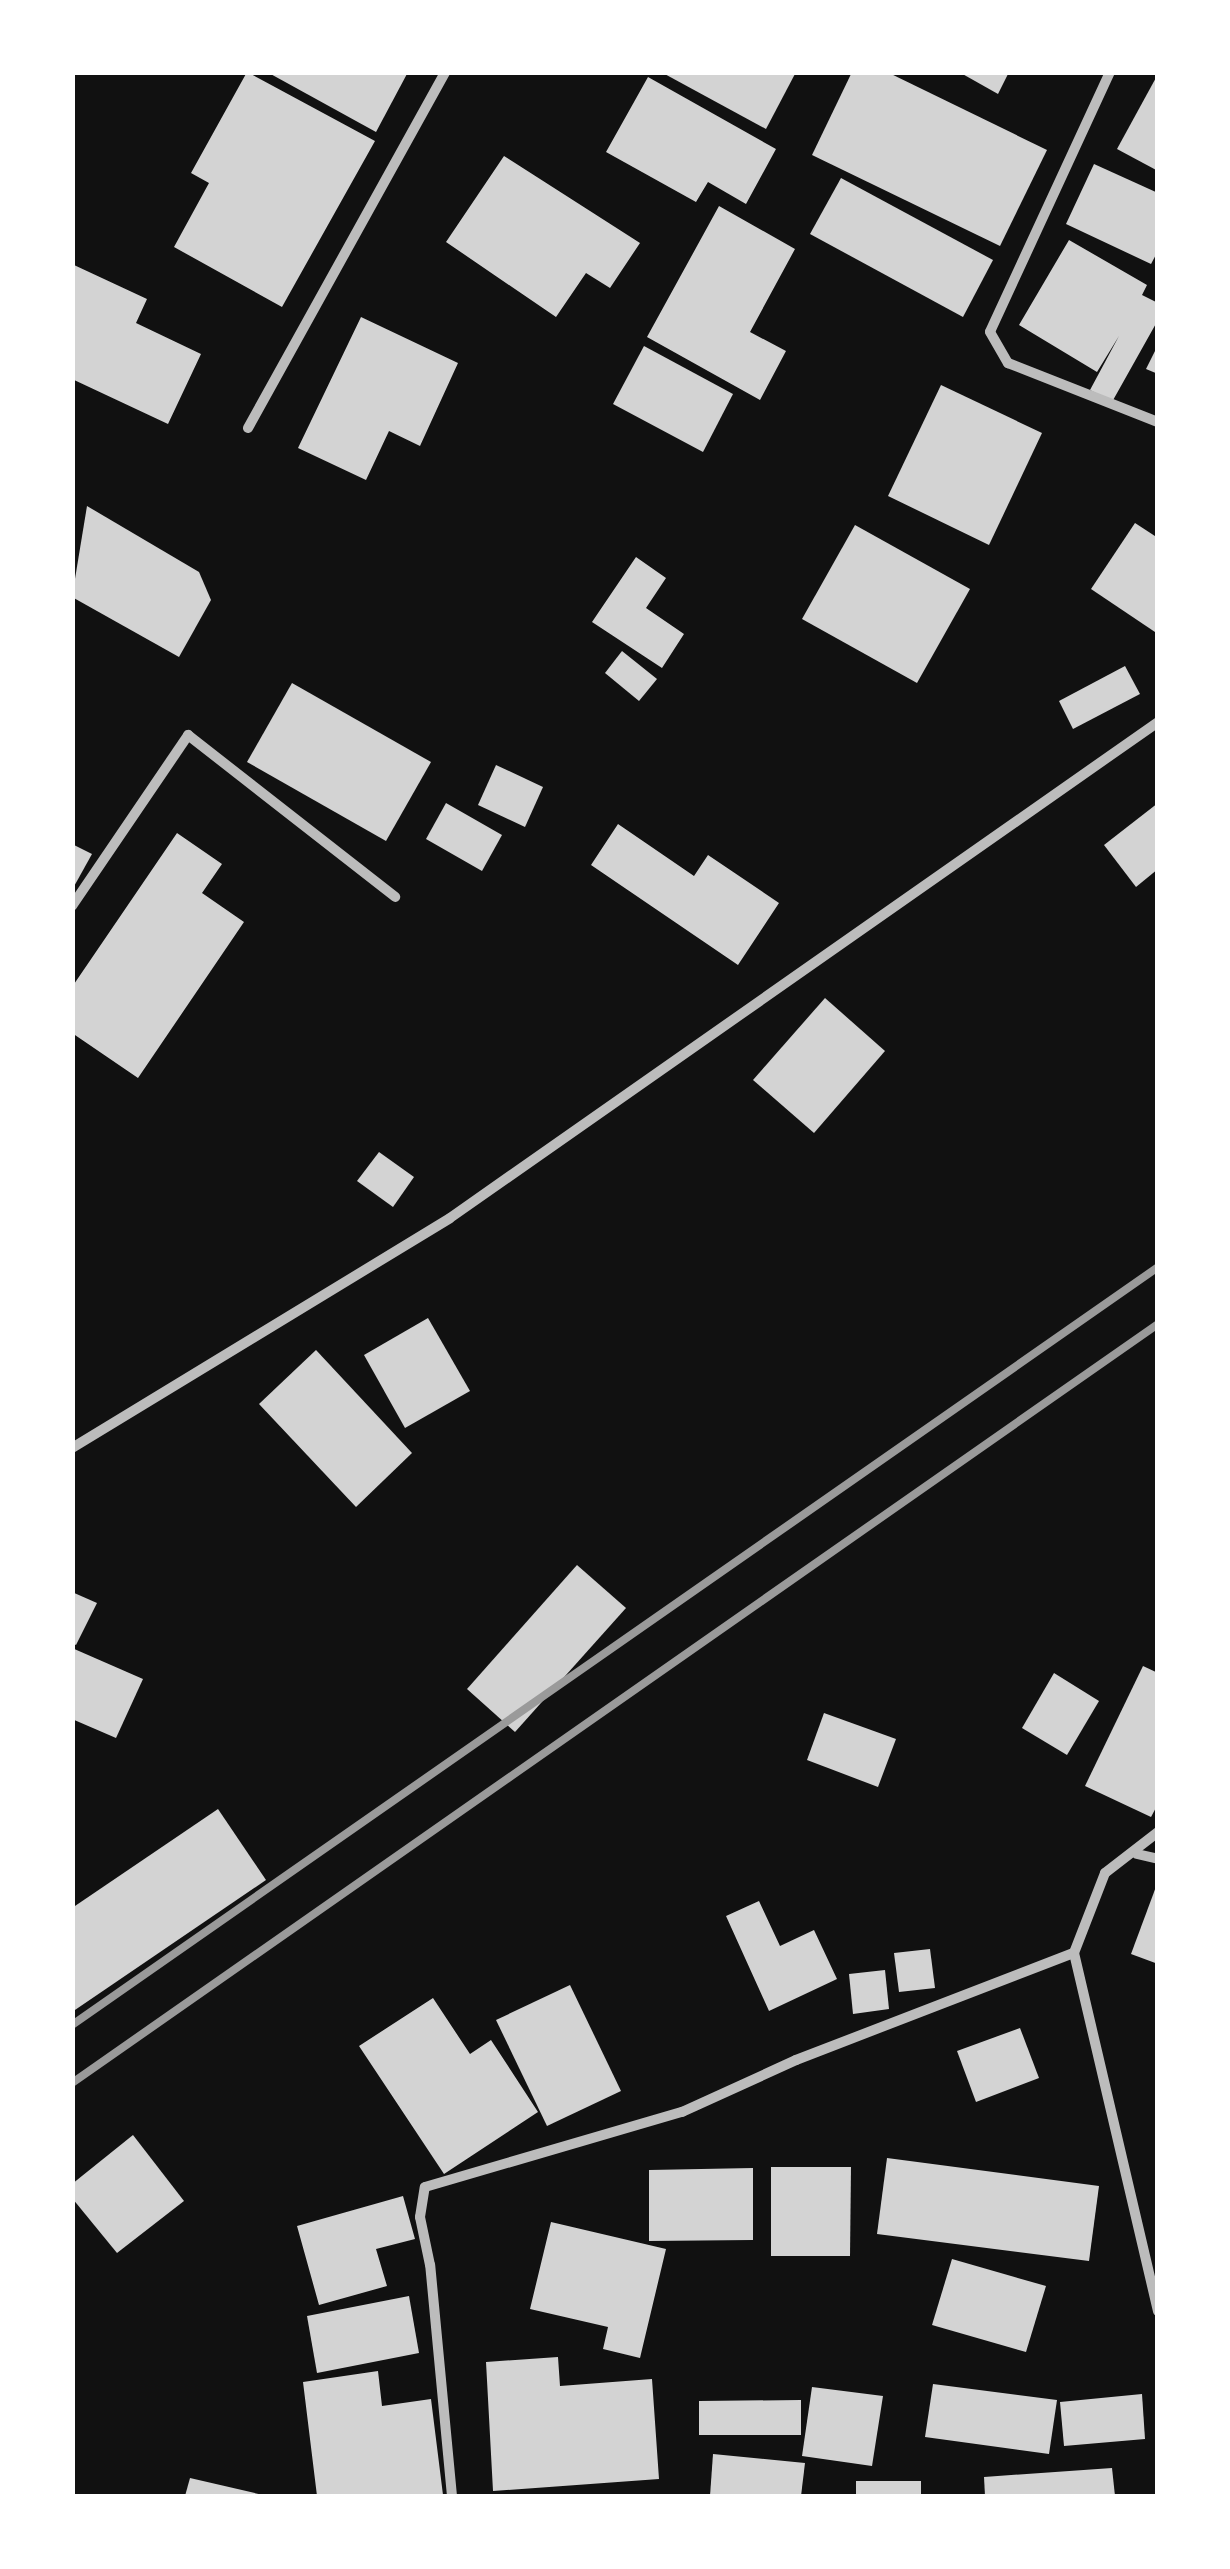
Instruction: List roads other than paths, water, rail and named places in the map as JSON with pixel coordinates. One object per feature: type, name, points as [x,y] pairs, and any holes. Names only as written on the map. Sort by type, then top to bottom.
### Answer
[{"type":"street","points":[[248,428],[445,72]]},
{"type":"street","points":[[1110,72],[990,332],[1008,362],[1158,422]]},
{"type":"street","points":[[72,1448],[450,1218],[1158,722]]},
{"type":"street","points":[[72,906],[188,734],[395,897]]},
{"type":"street","points":[[1158,1832],[1137,1854],[1104,1873],[1074,1953],[1158,2311]]},
{"type":"street","points":[[1137,1854],[1158,1860]]},
{"type":"street","points":[[452,2496],[432,2281],[420,2217],[425,2187],[682,2112],[796,2060],[1074,1953]]},
{"type":"railway","points":[[72,2025],[1158,1267]]},
{"type":"railway","points":[[72,2083],[1158,1324]]}]
